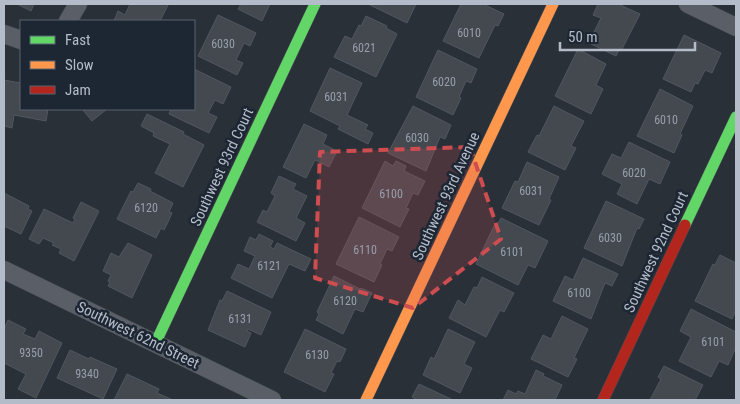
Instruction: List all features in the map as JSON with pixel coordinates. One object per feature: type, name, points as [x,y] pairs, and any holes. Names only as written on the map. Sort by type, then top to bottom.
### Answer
[{"type":"street","points":[[69,20],[78,4]]},
{"type":"street","name":"Southwest 93rd Court","points":[[155,344],[316,4]]},
{"type":"street","name":"Southwest 93rd Avenue","points":[[366,400],[554,4]]},
{"type":"street","points":[[688,4],[736,27]]},
{"type":"street","points":[[4,34],[20,40]]},
{"type":"street","name":"Southwest 92nd Court","points":[[603,400],[736,117]]},
{"type":"street","name":"Southwest 62nd Street","points":[[4,270],[272,400]]},
{"type":"highlighted area","points":[[470,147],[501,239],[413,308],[315,278],[320,152]]},
{"type":"building","points":[[17,4],[34,4],[31,11]]},
{"type":"building","points":[[130,4],[168,5],[160,20],[114,20],[118,11],[125,15]]},
{"type":"building","points":[[241,4],[270,4],[262,21],[238,9]]},
{"type":"building","points":[[368,4],[416,4],[407,23]]},
{"type":"building","points":[[461,4],[483,4],[504,14],[498,26],[495,25],[479,58],[443,41]]},
{"type":"building","points":[[598,4],[618,4],[640,14],[621,51],[619,50],[616,56],[591,44],[596,35],[593,34],[601,18],[593,15]]},
{"type":"building","points":[[218,15],[256,33],[250,46],[244,43],[236,60],[243,63],[237,75],[198,56]]},
{"type":"building","points":[[366,16],[387,26],[386,28],[397,34],[376,77],[334,57],[345,36],[352,39]]},
{"type":"building","points":[[684,35],[721,53],[712,73],[705,70],[698,84],[695,83],[691,92],[663,79]]},
{"type":"building","points":[[578,49],[606,64],[596,85],[603,89],[591,114],[555,96]]},
{"type":"building","points":[[438,50],[477,69],[471,83],[466,81],[453,115],[416,97]]},
{"type":"building","points":[[330,68],[362,83],[347,115],[368,125],[365,129],[373,133],[368,144],[338,129],[340,126],[310,111]]},
{"type":"building","points":[[195,69],[231,87],[223,104],[215,100],[208,113],[217,117],[209,133],[169,114],[171,110],[195,110]]},
{"type":"building","points":[[4,80],[20,83],[20,110],[48,110],[46,121],[14,115],[12,128],[4,126]]},
{"type":"building","points":[[660,89],[693,106],[680,134],[682,135],[674,153],[637,136]]},
{"type":"building","points":[[413,106],[451,125],[445,139],[440,137],[426,171],[388,153]]},
{"type":"building","points":[[554,106],[584,121],[571,146],[576,148],[565,170],[528,152],[537,135],[539,136]]},
{"type":"building","points":[[83,110],[106,110],[92,121]]},
{"type":"building","points":[[147,114],[184,132],[183,134],[204,145],[183,187],[155,173],[170,144],[153,136],[154,133],[141,126]]},
{"type":"building","points":[[304,124],[327,135],[323,144],[337,151],[329,167],[315,160],[306,178],[283,167]]},
{"type":"building","points":[[629,142],[670,162],[660,184],[649,179],[637,204],[617,194],[622,184],[602,174],[612,154],[621,158]]},
{"type":"building","points":[[385,161],[393,166],[396,161],[406,166],[404,171],[425,181],[418,195],[413,193],[406,208],[409,209],[400,227],[362,208]]},
{"type":"building","points":[[527,162],[559,177],[539,225],[502,208],[515,181],[518,182]]},
{"type":"building","points":[[279,176],[296,184],[293,189],[307,196],[296,218],[305,223],[296,241],[257,222],[263,210],[267,212],[275,196],[271,193]]},
{"type":"building","points":[[138,183],[173,203],[169,212],[172,213],[168,222],[164,230],[161,228],[156,238],[117,219],[131,191],[133,192]]},
{"type":"building","points":[[4,193],[29,206],[28,209],[32,211],[21,234],[4,226]]},
{"type":"building","points":[[606,201],[644,219],[639,229],[637,228],[622,266],[584,248]]},
{"type":"building","points":[[81,202],[99,211],[74,261],[59,253],[61,249],[52,245],[54,243],[43,238],[39,244],[29,239],[44,209],[73,223],[75,219],[73,218]]},
{"type":"building","points":[[359,217],[399,237],[392,251],[387,249],[374,282],[336,264]]},
{"type":"building","points":[[501,218],[548,241],[535,268],[528,265],[518,285],[476,264],[494,226],[496,227]]},
{"type":"building","points":[[259,234],[273,241],[270,247],[274,249],[277,243],[311,259],[305,271],[289,264],[272,298],[231,278],[238,264],[249,269],[255,256],[244,251],[250,237],[256,240]]},
{"type":"building","points":[[128,243],[152,255],[132,298],[108,286],[111,275],[103,271],[111,253],[119,257]]},
{"type":"building","points":[[720,255],[736,263],[736,310],[732,319],[695,301],[713,264],[715,265]]},
{"type":"building","points":[[583,258],[618,274],[612,286],[605,283],[591,319],[553,301],[565,276],[573,280]]},
{"type":"building","points":[[334,276],[372,293],[363,312],[355,309],[343,334],[316,320],[319,314],[317,312]]},
{"type":"building","points":[[482,277],[514,293],[504,312],[500,310],[486,337],[449,318],[458,300],[465,305],[474,287],[477,288]]},
{"type":"building","points":[[227,291],[271,312],[261,335],[248,329],[247,331],[251,333],[245,347],[208,330],[220,300],[222,301]]},
{"type":"building","points":[[691,309],[736,332],[736,347],[728,365],[719,361],[711,377],[679,361],[691,337],[680,331]]},
{"type":"building","points":[[562,316],[588,329],[574,358],[577,359],[568,377],[531,359],[543,335],[551,339]]},
{"type":"building","points":[[8,320],[26,329],[23,334],[35,339],[39,331],[62,343],[36,398],[18,389],[26,374],[4,363],[4,329]]},
{"type":"building","points":[[305,329],[346,349],[340,362],[337,361],[331,373],[334,374],[325,392],[284,372]]},
{"type":"building","points":[[448,329],[475,342],[464,364],[472,368],[460,393],[423,375],[431,357],[434,359]]},
{"type":"building","points":[[70,350],[117,369],[103,399],[57,378]]},
{"type":"building","points":[[664,366],[703,385],[695,400],[650,400],[661,379],[658,377]]},
{"type":"building","points":[[536,370],[544,374],[543,376],[562,385],[555,400],[503,400],[508,390],[516,394],[518,391],[525,394]]},
{"type":"building","points":[[127,374],[159,389],[157,393],[173,400],[114,400]]},
{"type":"building","points":[[419,384],[451,399],[418,400],[412,397]]},
{"type":"traffic: fast","points":[[155,344],[315,4]]},
{"type":"traffic: fast","points":[[685,225],[736,117]]},
{"type":"traffic: slow","points":[[366,400],[553,4]]},
{"type":"traffic: jam","points":[[603,400],[685,225]]}]
